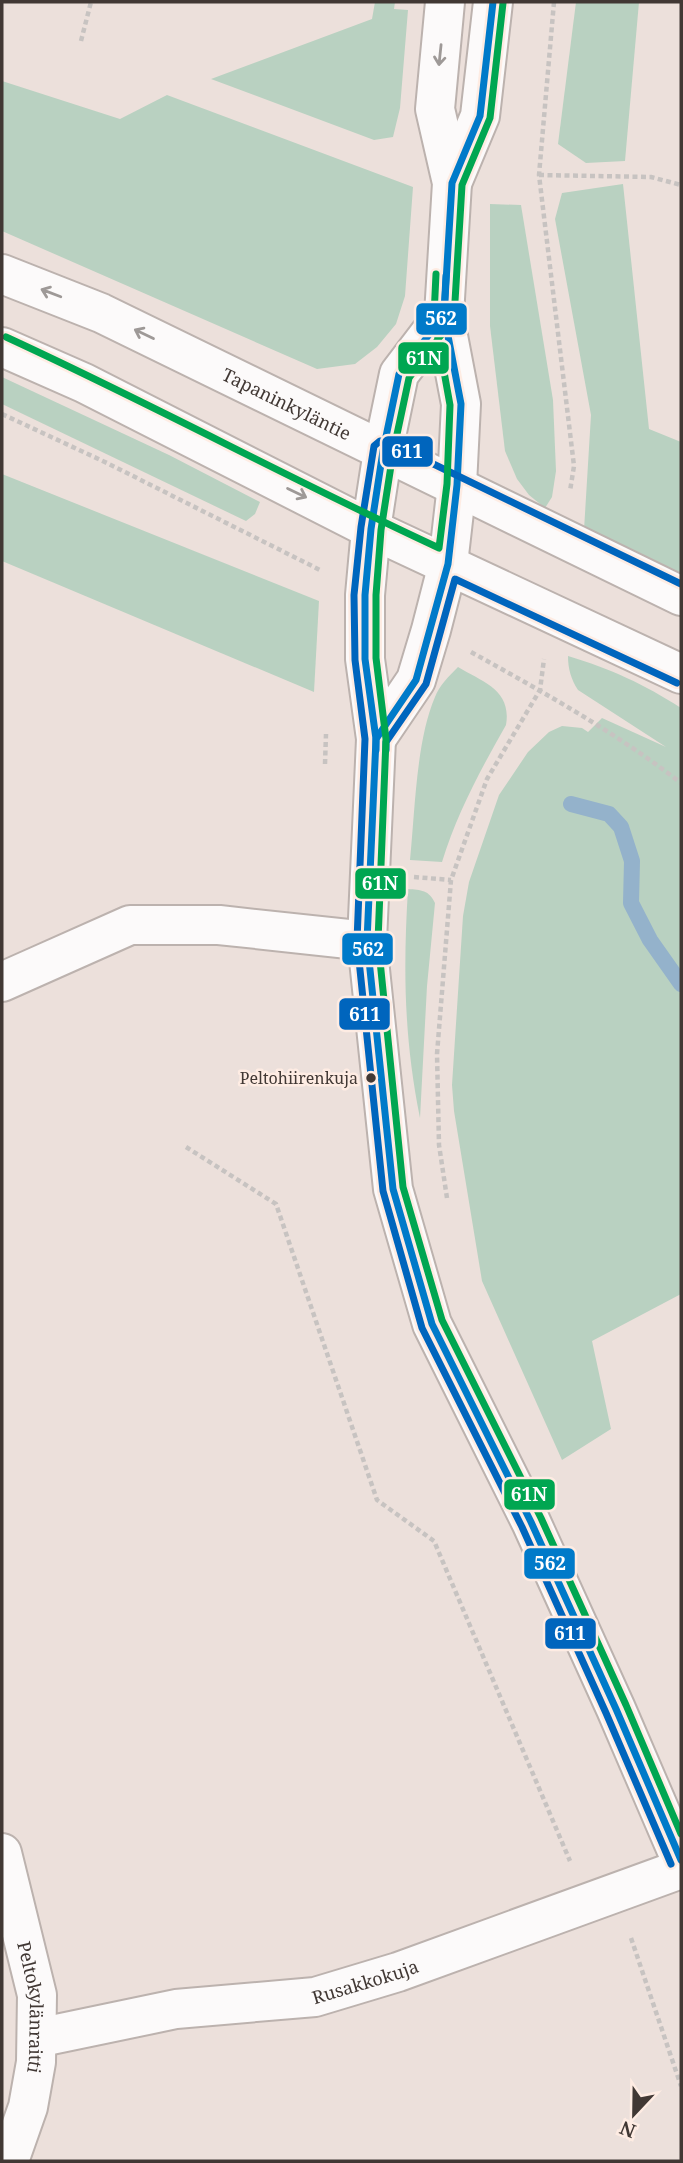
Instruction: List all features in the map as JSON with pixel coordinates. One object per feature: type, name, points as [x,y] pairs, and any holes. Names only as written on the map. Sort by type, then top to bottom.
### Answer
[{"type":"street","points":[[376,739],[416,680],[448,564],[457,485],[461,404],[444,315],[452,183],[435,109],[445,2]]},
{"type":"street","points":[[452,183],[480,116],[494,2]]},
{"type":"street","name":"Tapaninkyläntie","points":[[2,274],[101,313],[681,596]]},
{"type":"street","points":[[444,315],[399,374],[383,450],[371,529],[365,595],[365,659],[376,739],[367,941],[393,1189],[432,1324],[531,1522],[617,1709],[681,1860]]},
{"type":"street","points":[[2,347],[84,383],[371,529],[681,674]]},
{"type":"street","points":[[2,982],[130,925],[219,925],[367,941]]},
{"type":"street","name":"Peltokylänraitti","points":[[2,1853],[37,1995],[36,2062],[28,2107],[9,2161]]},
{"type":"street","name":"Rusakkokuja","points":[[37,2038],[176,2009],[315,1997],[398,1972],[681,1869]]},
{"type":"path","points":[[81,41],[91,2]]},
{"type":"path","points":[[554,2],[539,175],[574,466],[570,493]]},
{"type":"path","points":[[539,175],[651,177],[681,185]]},
{"type":"path","points":[[2,414],[318,568]]},
{"type":"path","points":[[447,1200],[439,1145],[437,1054],[452,880],[487,779],[540,690],[615,735],[681,783]]},
{"type":"path","points":[[186,1147],[276,1204],[377,1500],[434,1541],[602,1899],[681,2086]]},
{"type":"green space","points":[[375,2],[395,2],[394,9],[408,10],[400,108],[393,137],[374,140],[211,79],[372,19]]},
{"type":"green space","points":[[576,2],[639,2],[625,161],[586,163],[558,144]]},
{"type":"green space","points":[[2,81],[120,119],[167,95],[413,187],[405,296],[396,324],[377,347],[355,364],[317,369],[2,231]]},
{"type":"green space","points":[[623,184],[649,429],[681,442],[681,574],[584,530],[591,415],[555,219],[562,193]]},
{"type":"green space","points":[[490,204],[521,205],[553,400],[556,471],[552,497],[545,508],[529,495],[517,479],[505,451],[490,326]]},
{"type":"green space","points":[[2,377],[169,455],[260,502],[255,514],[246,521],[2,404]]},
{"type":"green space","points":[[2,474],[319,601],[314,692],[2,561]]},
{"type":"green space","points":[[568,656],[627,678],[681,708],[681,1294],[592,1341],[611,1429],[562,1460],[482,1281],[452,1085],[463,916],[469,882],[499,795],[528,752],[549,732],[562,726],[582,728],[588,732],[602,718],[666,747],[578,690],[570,674]]},
{"type":"green space","points":[[458,667],[494,688],[500,695],[507,713],[506,725],[462,809],[442,862],[410,860],[417,777],[424,734],[437,693]]},
{"type":"green space","points":[[408,889],[430,895],[435,903],[427,986],[420,1118],[406,1004]]},
{"type":"waterway","points":[[571,804],[609,814],[621,827],[632,861],[631,903],[650,940],[681,984]]},
{"type":"transit line","name":"562","points":[[493,2],[480,116],[452,183],[444,315],[399,374],[371,529],[365,595],[365,659],[376,739],[367,941],[393,1189],[432,1324],[531,1522],[681,1860]]},
{"type":"transit line","name":"61N","points":[[503,3],[490,118],[462,185],[454,318],[409,378],[393,453],[381,530],[376,595],[376,658],[386,739],[378,941],[403,1187],[442,1320],[541,1518],[681,1834]]},
{"type":"transit line","name":"61N","points":[[6,337],[439,548],[447,484],[450,405],[434,316],[436,274]]},
{"type":"transit line","name":"562","points":[[376,750],[376,739],[416,680],[448,564],[457,485],[461,404],[444,315],[446,276]]},
{"type":"transit line","name":"611","points":[[671,1864],[522,1527],[422,1328],[383,1191],[357,941],[365,739],[355,660],[354,595],[361,527],[374,446],[380,441],[388,442],[681,584]]},
{"type":"transit line","name":"611","points":[[386,750],[386,742],[426,684],[455,579],[677,683]]},
{"type":"place","name":"Peltohiirenkuja","points":[[371,1078]]}]
